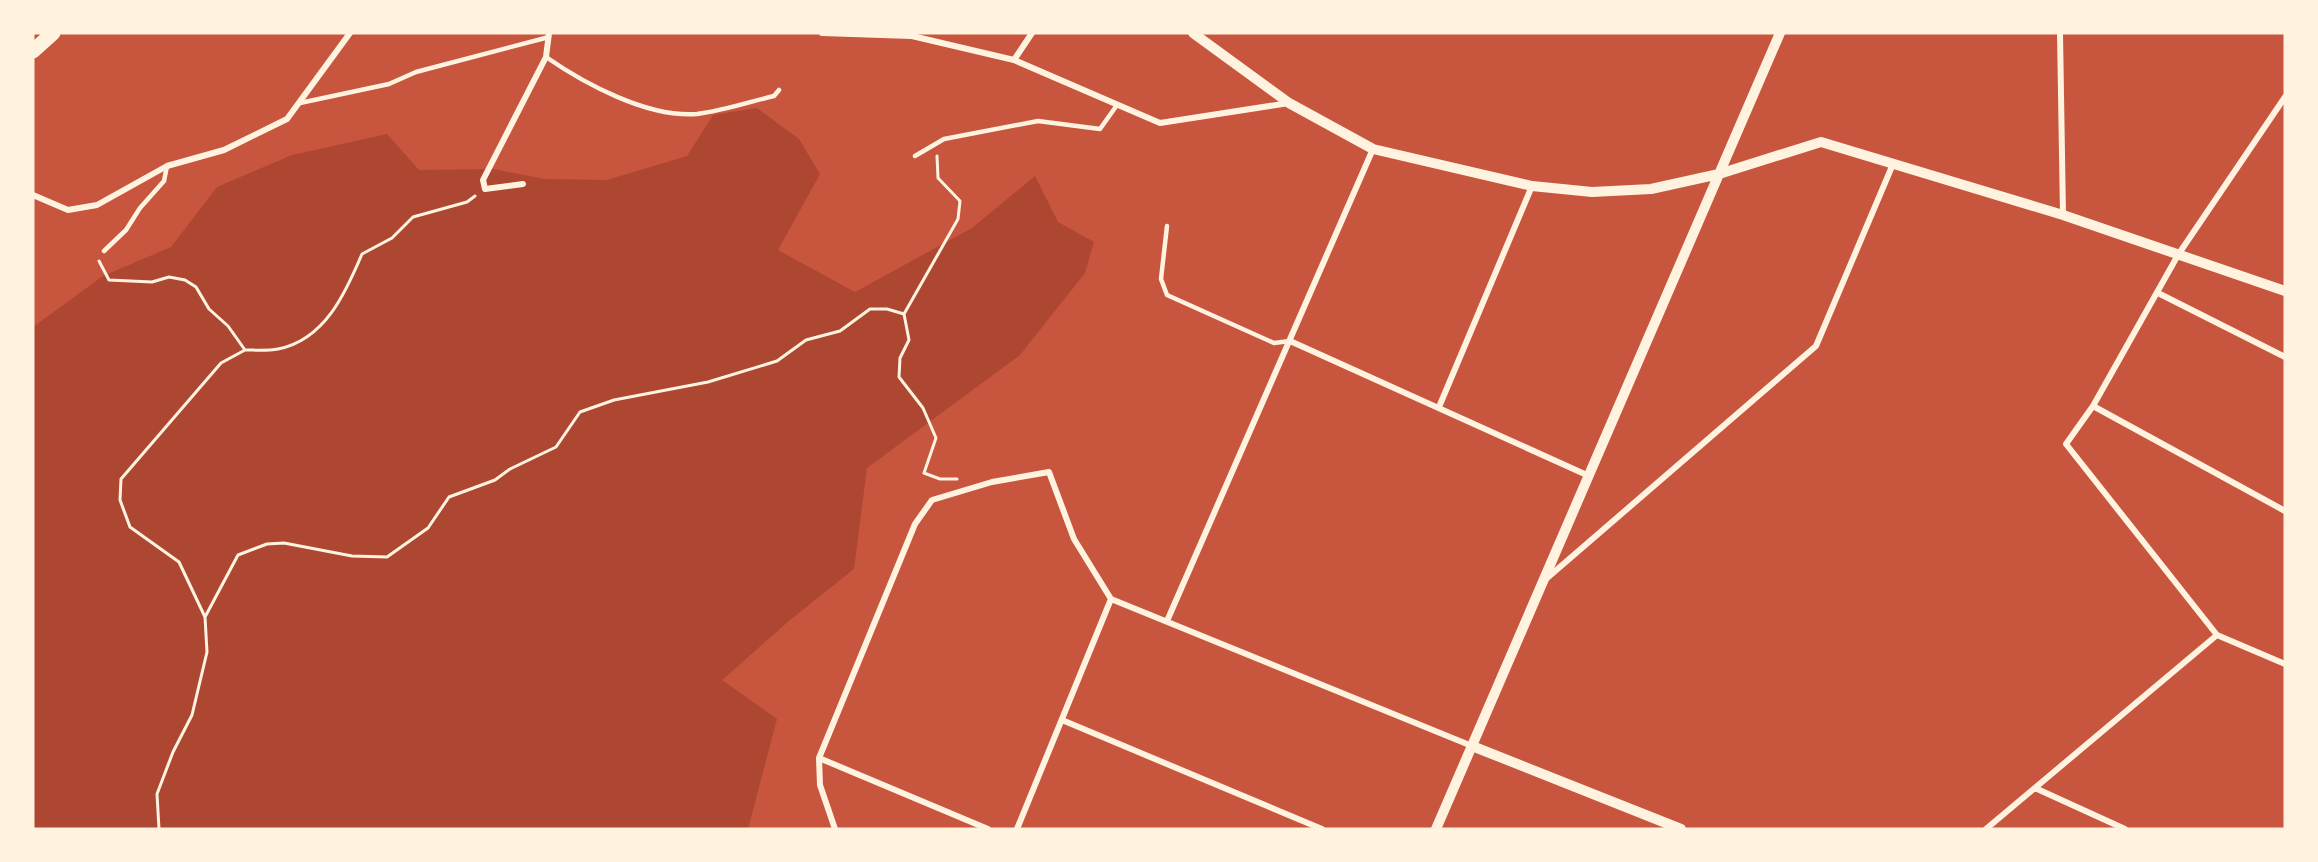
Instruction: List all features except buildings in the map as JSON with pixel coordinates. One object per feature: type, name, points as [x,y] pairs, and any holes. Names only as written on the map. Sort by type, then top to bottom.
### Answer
[{"type":"main road","points":[[33,51],[52,33]]},
{"type":"street","points":[[33,195],[68,210],[97,205],[167,166],[224,150],[287,120],[350,33]]},
{"type":"street","points":[[822,33],[912,36],[1014,60],[1160,123],[1289,103]]},
{"type":"street","points":[[1014,60],[1032,33]]},
{"type":"street","points":[[1192,33],[1289,103],[1373,149],[1532,186],[1592,192],[1651,189],[1719,174],[1821,142],[2063,215],[2285,291]]},
{"type":"street","points":[[1436,829],[1780,33]]},
{"type":"street","points":[[2060,33],[2063,215]]},
{"type":"street","points":[[523,184],[485,189],[483,180],[546,57],[549,35]]},
{"type":"street","points":[[2285,97],[2178,255],[2093,406],[2066,444],[2217,635],[2285,664]]},
{"type":"street","points":[[1167,621],[1373,149]]},
{"type":"street","points":[[1543,582],[1816,346],[1893,164]]},
{"type":"street","points":[[1439,407],[1532,186]]},
{"type":"street","points":[[2158,293],[2285,357]]},
{"type":"street","points":[[1290,341],[1588,476]]},
{"type":"street","points":[[2093,406],[2285,511]]},
{"type":"street","points":[[835,829],[820,785],[819,758],[915,524],[932,500],[992,482],[1049,472],[1074,539],[1111,599],[1681,829]]},
{"type":"street","points":[[1017,829],[1111,599]]},
{"type":"street","points":[[1986,829],[2217,635]]},
{"type":"street","points":[[1062,720],[1322,829]]},
{"type":"street","points":[[819,758],[988,829]]},
{"type":"street","points":[[2035,788],[2125,829]]},
{"type":"lane","points":[[299,103],[389,84],[435,66],[549,35]]},
{"type":"lane","points":[[546,57],[591,85],[654,109],[696,114],[774,96],[779,90]]},
{"type":"lane","points":[[915,156],[944,139],[1038,121],[1100,129],[1117,105]]},
{"type":"lane","points":[[104,252],[126,230],[140,208],[165,182],[167,166]]},
{"type":"lane","points":[[1167,226],[1161,279],[1167,296],[1274,344],[1290,341]]},
{"type":"path","points":[[937,143],[938,178],[960,201],[958,219],[904,314],[909,340],[900,358],[899,376],[924,408],[936,438],[924,473],[940,479],[960,478]]},
{"type":"path","points":[[159,829],[157,794],[173,752],[192,716],[207,652],[205,617],[179,562],[130,527],[120,500],[121,479],[221,363],[245,350],[279,349],[308,336],[332,314],[349,285],[362,254],[393,238],[413,217],[466,202],[485,189]]},
{"type":"path","points":[[104,252],[99,261],[109,280],[152,282],[169,277],[185,280],[196,287],[209,309],[228,326],[245,350]]},
{"type":"path","points":[[205,617],[238,555],[267,544],[284,543],[352,556],[387,557],[428,528],[449,497],[495,480],[510,469],[556,447],[580,412],[614,400],[708,382],[777,361],[806,340],[840,331],[870,309],[887,309],[904,314]]},
{"type":"shaded area","points":[[757,108],[799,139],[820,174],[778,250],[855,292],[972,228],[1035,176],[1058,222],[1094,242],[1085,273],[1020,355],[867,468],[854,569],[790,620],[722,680],[777,719],[748,829],[33,829],[33,327],[103,276],[171,247],[217,187],[292,155],[387,134],[419,170],[493,169],[545,179],[607,180],[687,156],[713,115]]}]
